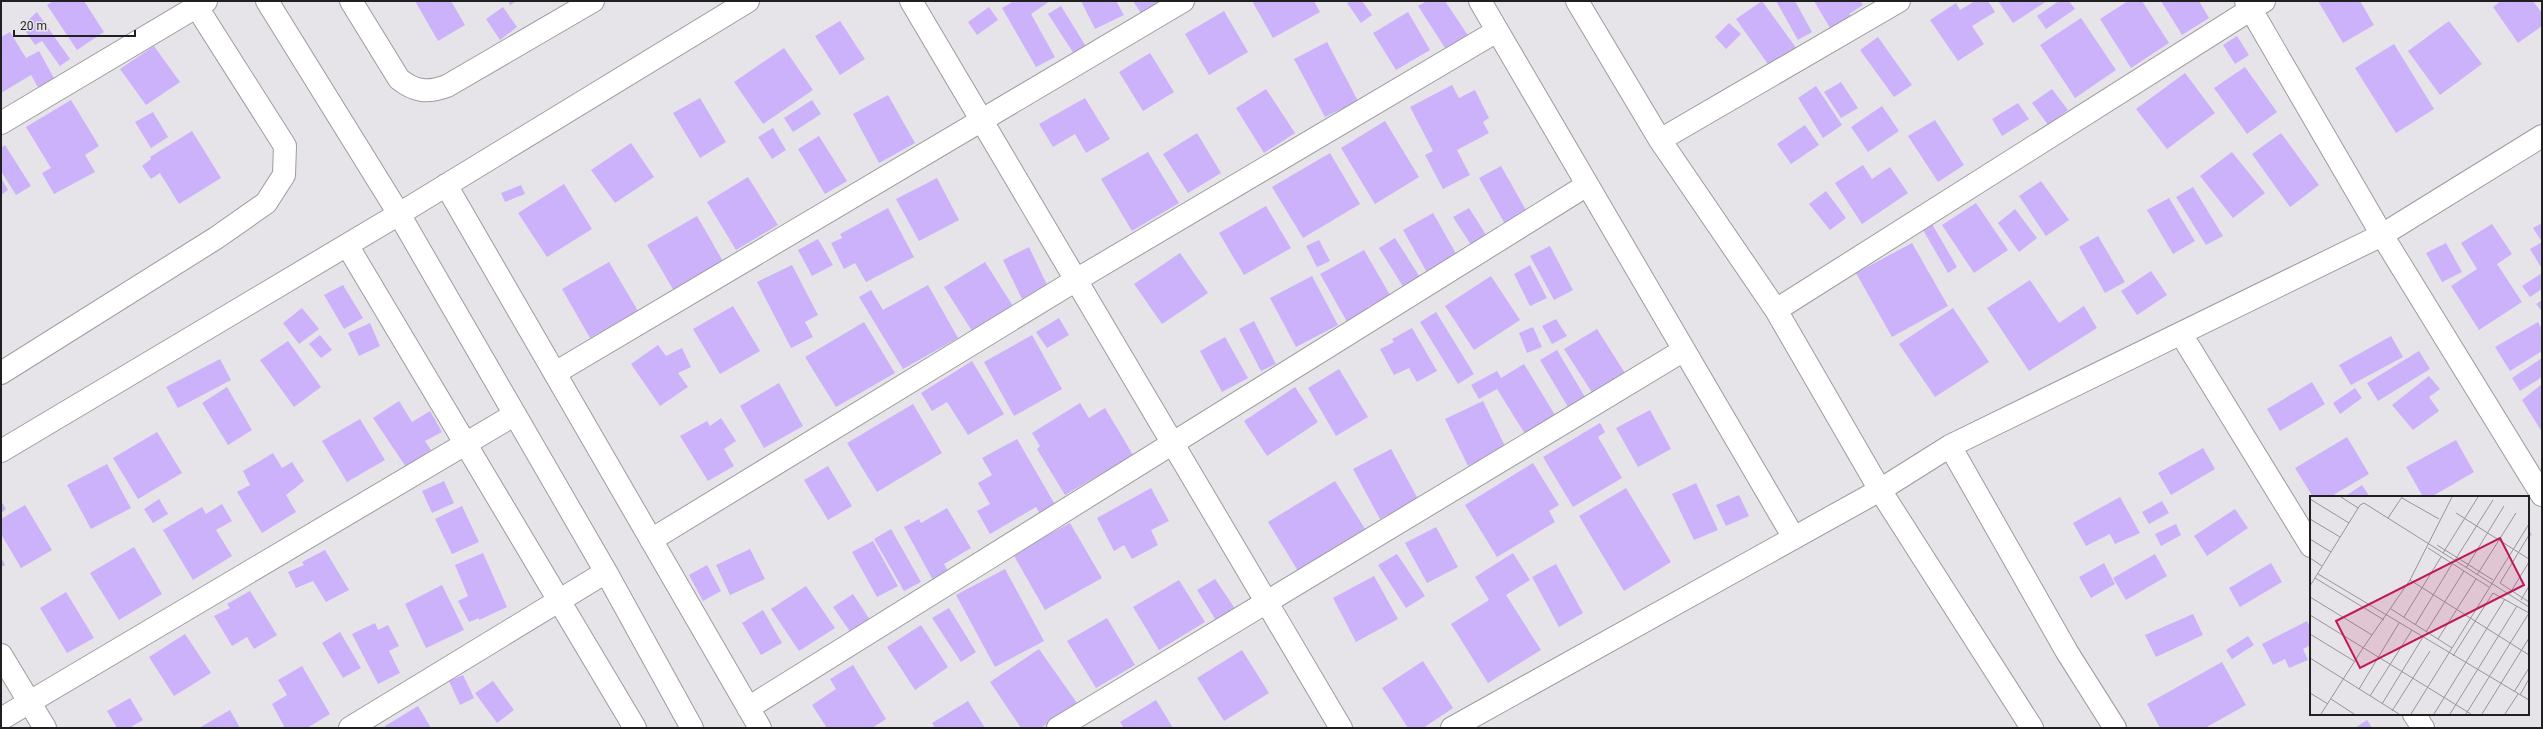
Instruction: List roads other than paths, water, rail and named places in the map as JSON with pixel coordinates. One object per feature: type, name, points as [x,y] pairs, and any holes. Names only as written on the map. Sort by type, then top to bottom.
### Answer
[{"type":"street","points":[[267,1],[399,214],[606,572],[692,728]]},
{"type":"street","points":[[351,1],[399,79],[408,87],[432,92],[447,86],[593,1]]},
{"type":"street","points":[[1,451],[399,214],[748,1]]},
{"type":"street","points":[[911,1],[1342,728]]},
{"type":"street","points":[[555,373],[1183,1]]},
{"type":"street","points":[[1480,1],[1794,538]]},
{"type":"street","points":[[1577,1],[1660,140],[1776,310],[1880,490],[2032,728]]},
{"type":"street","points":[[1660,140],[1899,1]]},
{"type":"street","points":[[1,123],[198,3],[285,146],[284,176],[266,203],[216,238],[1,374]]},
{"type":"street","points":[[1776,310],[2254,4],[2382,235],[2542,495]]},
{"type":"street","points":[[651,540],[1076,280],[1497,31]]},
{"type":"street","points":[[1452,728],[1880,490],[1950,446],[2382,235],[2542,136]]},
{"type":"street","points":[[446,185],[760,728]]},
{"type":"street","points":[[748,708],[1587,185]]},
{"type":"street","points":[[347,245],[635,728]]},
{"type":"street","points":[[2181,334],[2310,544]]},
{"type":"street","points":[[1058,728],[1684,350]]},
{"type":"street","points":[[1,719],[514,415]]},
{"type":"street","points":[[1950,446],[2067,652],[2115,728]]},
{"type":"street","points":[[350,728],[606,572]]},
{"type":"street","points":[[1,655],[45,728]]},
{"type":"street","points":[[2415,715],[2423,728]]}]
